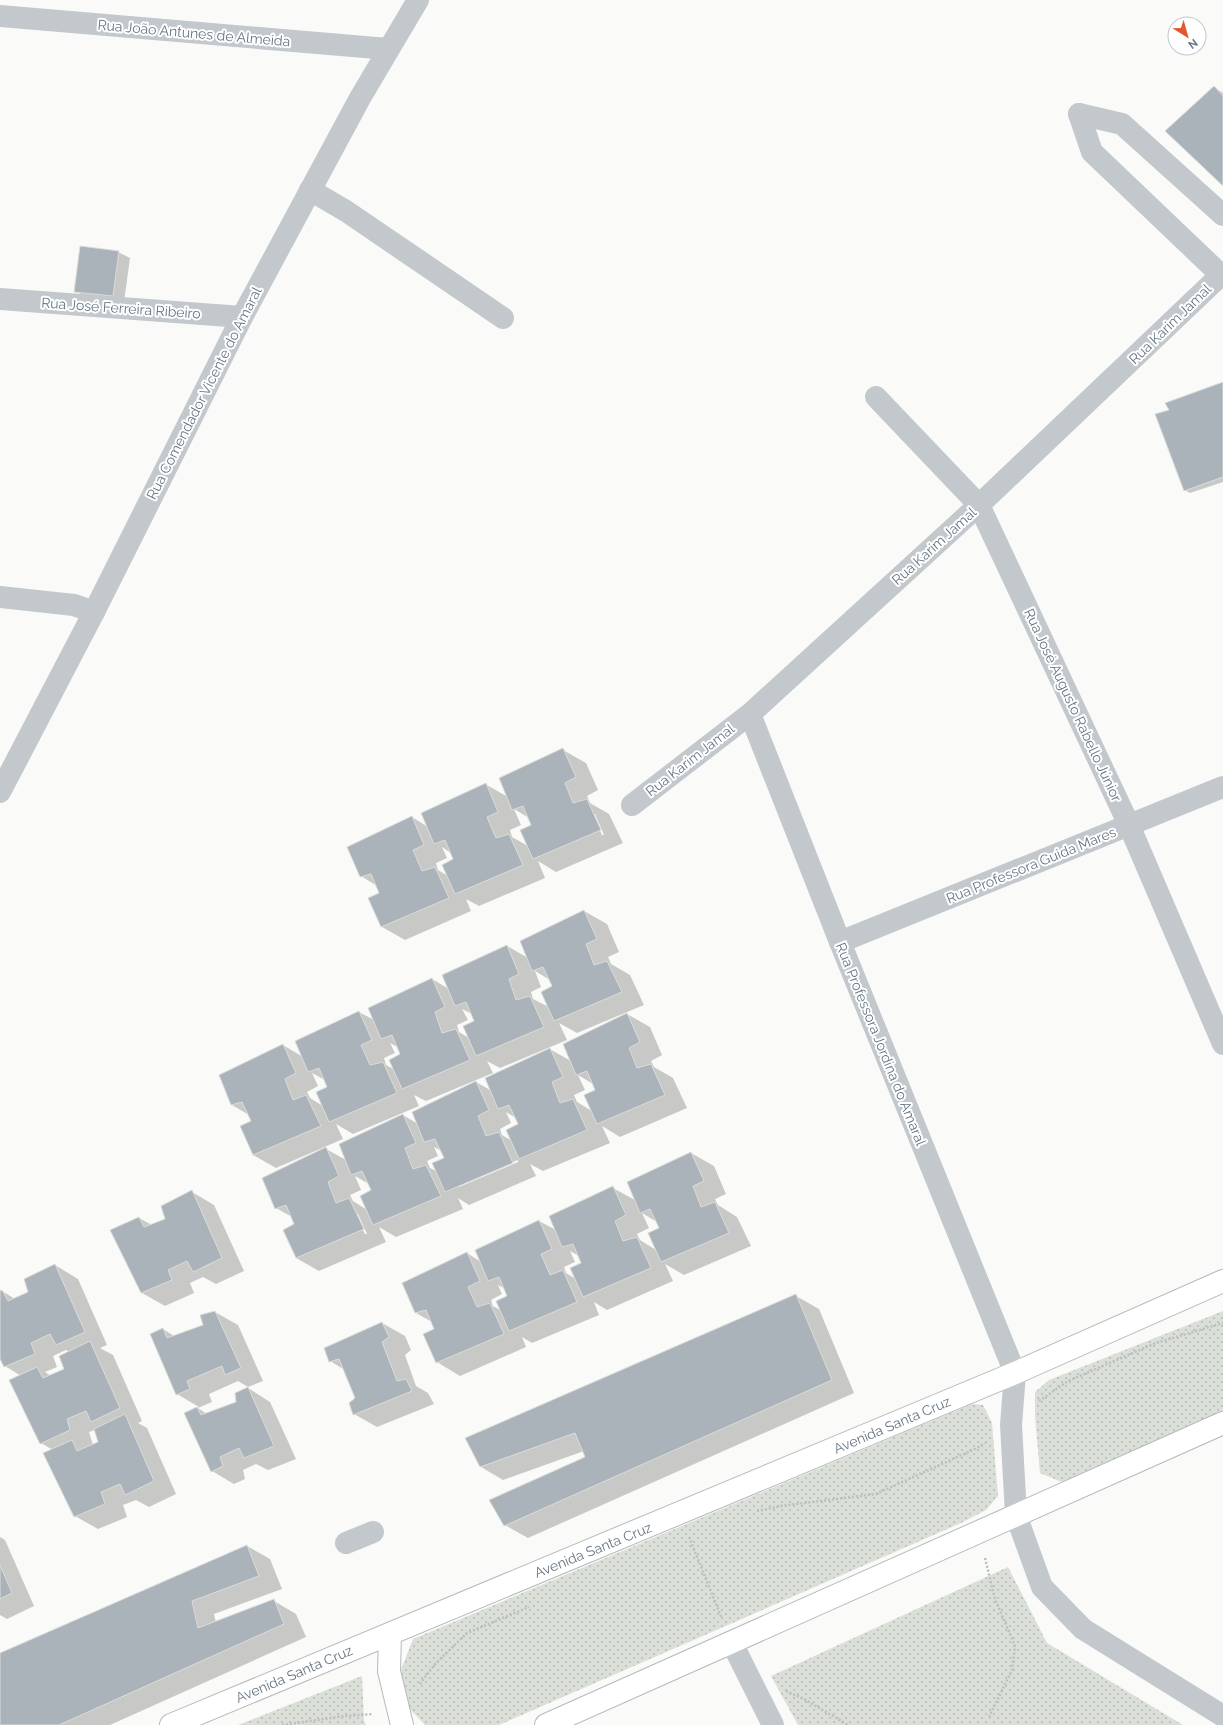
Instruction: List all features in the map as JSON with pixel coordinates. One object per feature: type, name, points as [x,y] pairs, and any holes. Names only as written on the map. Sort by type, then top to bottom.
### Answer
[{"type":"main road","name":"Avenida Santa Cruz","points":[[170,1725],[1015,1373],[1223,1281]]},
{"type":"main road","points":[[546,1725],[1223,1423]]},
{"type":"main road","points":[[390,1634],[389,1671],[404,1721]]},
{"type":"street","name":"Rua Comendador Vicente do Amaral","points":[[0,792],[94,612],[242,317],[388,49],[418,0]]},
{"type":"street","name":"Rua João Antunes de Almeida","points":[[0,16],[388,49]]},
{"type":"street","points":[[1222,274],[1092,152],[1079,114],[1122,124],[1223,215]]},
{"type":"street","points":[[310,190],[346,211],[503,318]]},
{"type":"street","name":"Rua Karim Jamal","points":[[632,805],[750,714],[979,505],[1222,274]]},
{"type":"street","name":"Rua José Ferreira Ribeiro","points":[[0,299],[242,317]]},
{"type":"street","name":"Rua José Augusto Rabello Júnior","points":[[876,397],[979,505],[1130,825],[1223,1044]]},
{"type":"street","points":[[0,597],[74,605],[94,612]]},
{"type":"street","name":"Rua Professora Jordina do Amaral","points":[[750,714],[840,942],[1015,1373]]},
{"type":"street","name":"Rua Professora Guida Mares","points":[[840,942],[1223,787]]},
{"type":"street","points":[[1015,1373],[1011,1425],[1016,1515],[1042,1587],[1083,1629],[1223,1716]]},
{"type":"street","points":[[346,1543],[373,1532]]},
{"type":"street","points":[[732,1643],[773,1725]]},
{"type":"path","points":[[1068,1381],[1156,1343],[1223,1323]]},
{"type":"path","points":[[753,1512],[781,1506],[876,1494],[977,1448]]},
{"type":"path","points":[[686,1532],[732,1643]]},
{"type":"path","points":[[980,1532],[995,1599],[1015,1646],[1012,1670],[989,1717]]},
{"type":"path","points":[[682,1540],[696,1534]]},
{"type":"path","points":[[282,1725],[345,1716],[404,1721],[436,1664],[467,1633],[529,1606]]},
{"type":"path","points":[[749,1676],[804,1699],[848,1725]]},
{"type":"shaded area","points":[[1223,1311],[1223,1414],[1062,1482],[1040,1473],[1035,1416],[1035,1392],[1049,1380]]},
{"type":"shaded area","points":[[972,1404],[983,1405],[992,1423],[998,1496],[986,1510],[961,1523],[499,1725],[425,1725],[409,1708],[399,1675],[413,1639]]},
{"type":"shaded area","points":[[1008,1567],[1047,1643],[1183,1725],[798,1725],[771,1676]]},
{"type":"shaded area","points":[[362,1676],[364,1721],[366,1725],[238,1725]]},
{"type":"building","points":[[1214,86],[1223,96],[1223,186],[1165,131]]},
{"type":"building","points":[[80,246],[119,251],[113,296],[74,292]]},
{"type":"building","points":[[1223,382],[1223,477],[1184,491],[1155,414],[1169,410],[1165,403]]},
{"type":"building","points":[[563,748],[576,777],[565,783],[573,803],[587,799],[601,830],[533,859],[520,830],[531,825],[523,806],[512,810],[499,778]]},
{"type":"building","points":[[486,783],[498,812],[487,817],[496,838],[509,834],[523,865],[455,894],[442,865],[453,859],[445,840],[434,844],[421,813]]},
{"type":"building","points":[[412,816],[424,845],[413,850],[422,871],[435,867],[449,898],[381,927],[368,898],[379,893],[371,874],[360,877],[347,847]]},
{"type":"building","points":[[584,910],[597,939],[586,944],[594,965],[607,961],[622,992],[554,1021],[541,992],[552,986],[543,967],[532,971],[520,941]]},
{"type":"building","points":[[507,945],[519,974],[509,979],[516,1000],[530,996],[544,1027],[476,1056],[463,1026],[474,1021],[466,1002],[455,1006],[442,975]]},
{"type":"building","points":[[432,978],[445,1007],[435,1012],[442,1033],[456,1029],[470,1060],[402,1089],[389,1060],[400,1054],[392,1035],[381,1039],[368,1008]]},
{"type":"building","points":[[359,1011],[372,1040],[361,1045],[370,1065],[383,1062],[397,1093],[329,1122],[316,1092],[327,1087],[319,1068],[308,1072],[295,1041]]},
{"type":"building","points":[[627,1013],[640,1042],[629,1048],[637,1068],[651,1064],[665,1095],[597,1124],[584,1095],[595,1090],[587,1071],[576,1075],[563,1044]]},
{"type":"building","points":[[283,1044],[296,1073],[285,1079],[293,1100],[306,1095],[321,1126],[253,1155],[240,1126],[251,1121],[242,1102],[231,1105],[219,1075]]},
{"type":"building","points":[[550,1048],[563,1077],[552,1082],[560,1103],[573,1099],[587,1130],[519,1159],[506,1130],[518,1124],[509,1105],[498,1109],[485,1078]]},
{"type":"building","points":[[476,1081],[489,1110],[478,1116],[486,1136],[499,1132],[513,1163],[445,1192],[432,1163],[444,1158],[435,1139],[424,1142],[412,1112]]},
{"type":"building","points":[[403,1114],[416,1143],[405,1148],[413,1169],[426,1165],[441,1196],[373,1225],[360,1196],[371,1190],[362,1171],[351,1175],[339,1144]]},
{"type":"building","points":[[326,1147],[339,1176],[328,1182],[336,1203],[349,1198],[364,1229],[296,1258],[283,1230],[294,1224],[286,1205],[275,1209],[262,1178]]},
{"type":"building","points":[[691,1152],[704,1181],[693,1186],[701,1207],[715,1202],[729,1233],[661,1262],[648,1233],[659,1228],[650,1209],[640,1213],[627,1182]]},
{"type":"building","points":[[613,1186],[626,1215],[615,1221],[623,1241],[637,1237],[651,1268],[583,1297],[570,1268],[581,1263],[573,1244],[562,1247],[549,1216]]},
{"type":"building","points":[[192,1190],[222,1258],[193,1272],[187,1261],[168,1270],[172,1280],[141,1293],[110,1230],[139,1217],[144,1227],[165,1219],[161,1206]]},
{"type":"building","points":[[539,1220],[552,1249],[541,1254],[550,1275],[563,1270],[577,1302],[509,1331],[496,1301],[507,1296],[499,1277],[488,1281],[475,1250]]},
{"type":"building","points":[[467,1252],[480,1281],[468,1287],[477,1307],[490,1303],[504,1334],[436,1363],[423,1334],[434,1329],[426,1310],[415,1313],[402,1283]]},
{"type":"building","points":[[55,1264],[85,1332],[56,1345],[50,1334],[31,1343],[35,1354],[4,1367],[0,1359],[0,1291],[2,1290],[8,1301],[28,1292],[24,1279]]},
{"type":"building","points":[[796,1294],[832,1380],[504,1526],[489,1500],[585,1457],[575,1433],[480,1467],[465,1438]]},
{"type":"building","points":[[215,1311],[241,1368],[225,1375],[222,1366],[187,1381],[190,1389],[176,1395],[150,1334],[163,1328],[167,1338],[203,1325],[200,1315]]},
{"type":"building","points":[[382,1322],[389,1337],[382,1342],[397,1381],[406,1379],[412,1391],[353,1415],[349,1403],[355,1398],[339,1359],[329,1362],[324,1348]]},
{"type":"building","points":[[90,1341],[120,1408],[91,1422],[86,1411],[67,1419],[70,1430],[40,1444],[9,1380],[37,1367],[43,1378],[64,1369],[59,1356]]},
{"type":"building","points":[[248,1387],[274,1446],[244,1458],[239,1448],[220,1457],[223,1466],[211,1472],[184,1413],[197,1407],[201,1415],[236,1402],[235,1393]]},
{"type":"building","points":[[125,1414],[154,1481],[125,1495],[120,1484],[101,1492],[105,1504],[74,1517],[43,1453],[72,1440],[77,1451],[98,1442],[94,1429]]},
{"type":"building","points":[[247,1545],[259,1576],[192,1601],[198,1628],[274,1599],[284,1624],[59,1725],[0,1725],[0,1653]]},
{"type":"building","points":[[0,1565],[12,1593],[0,1599]]}]
